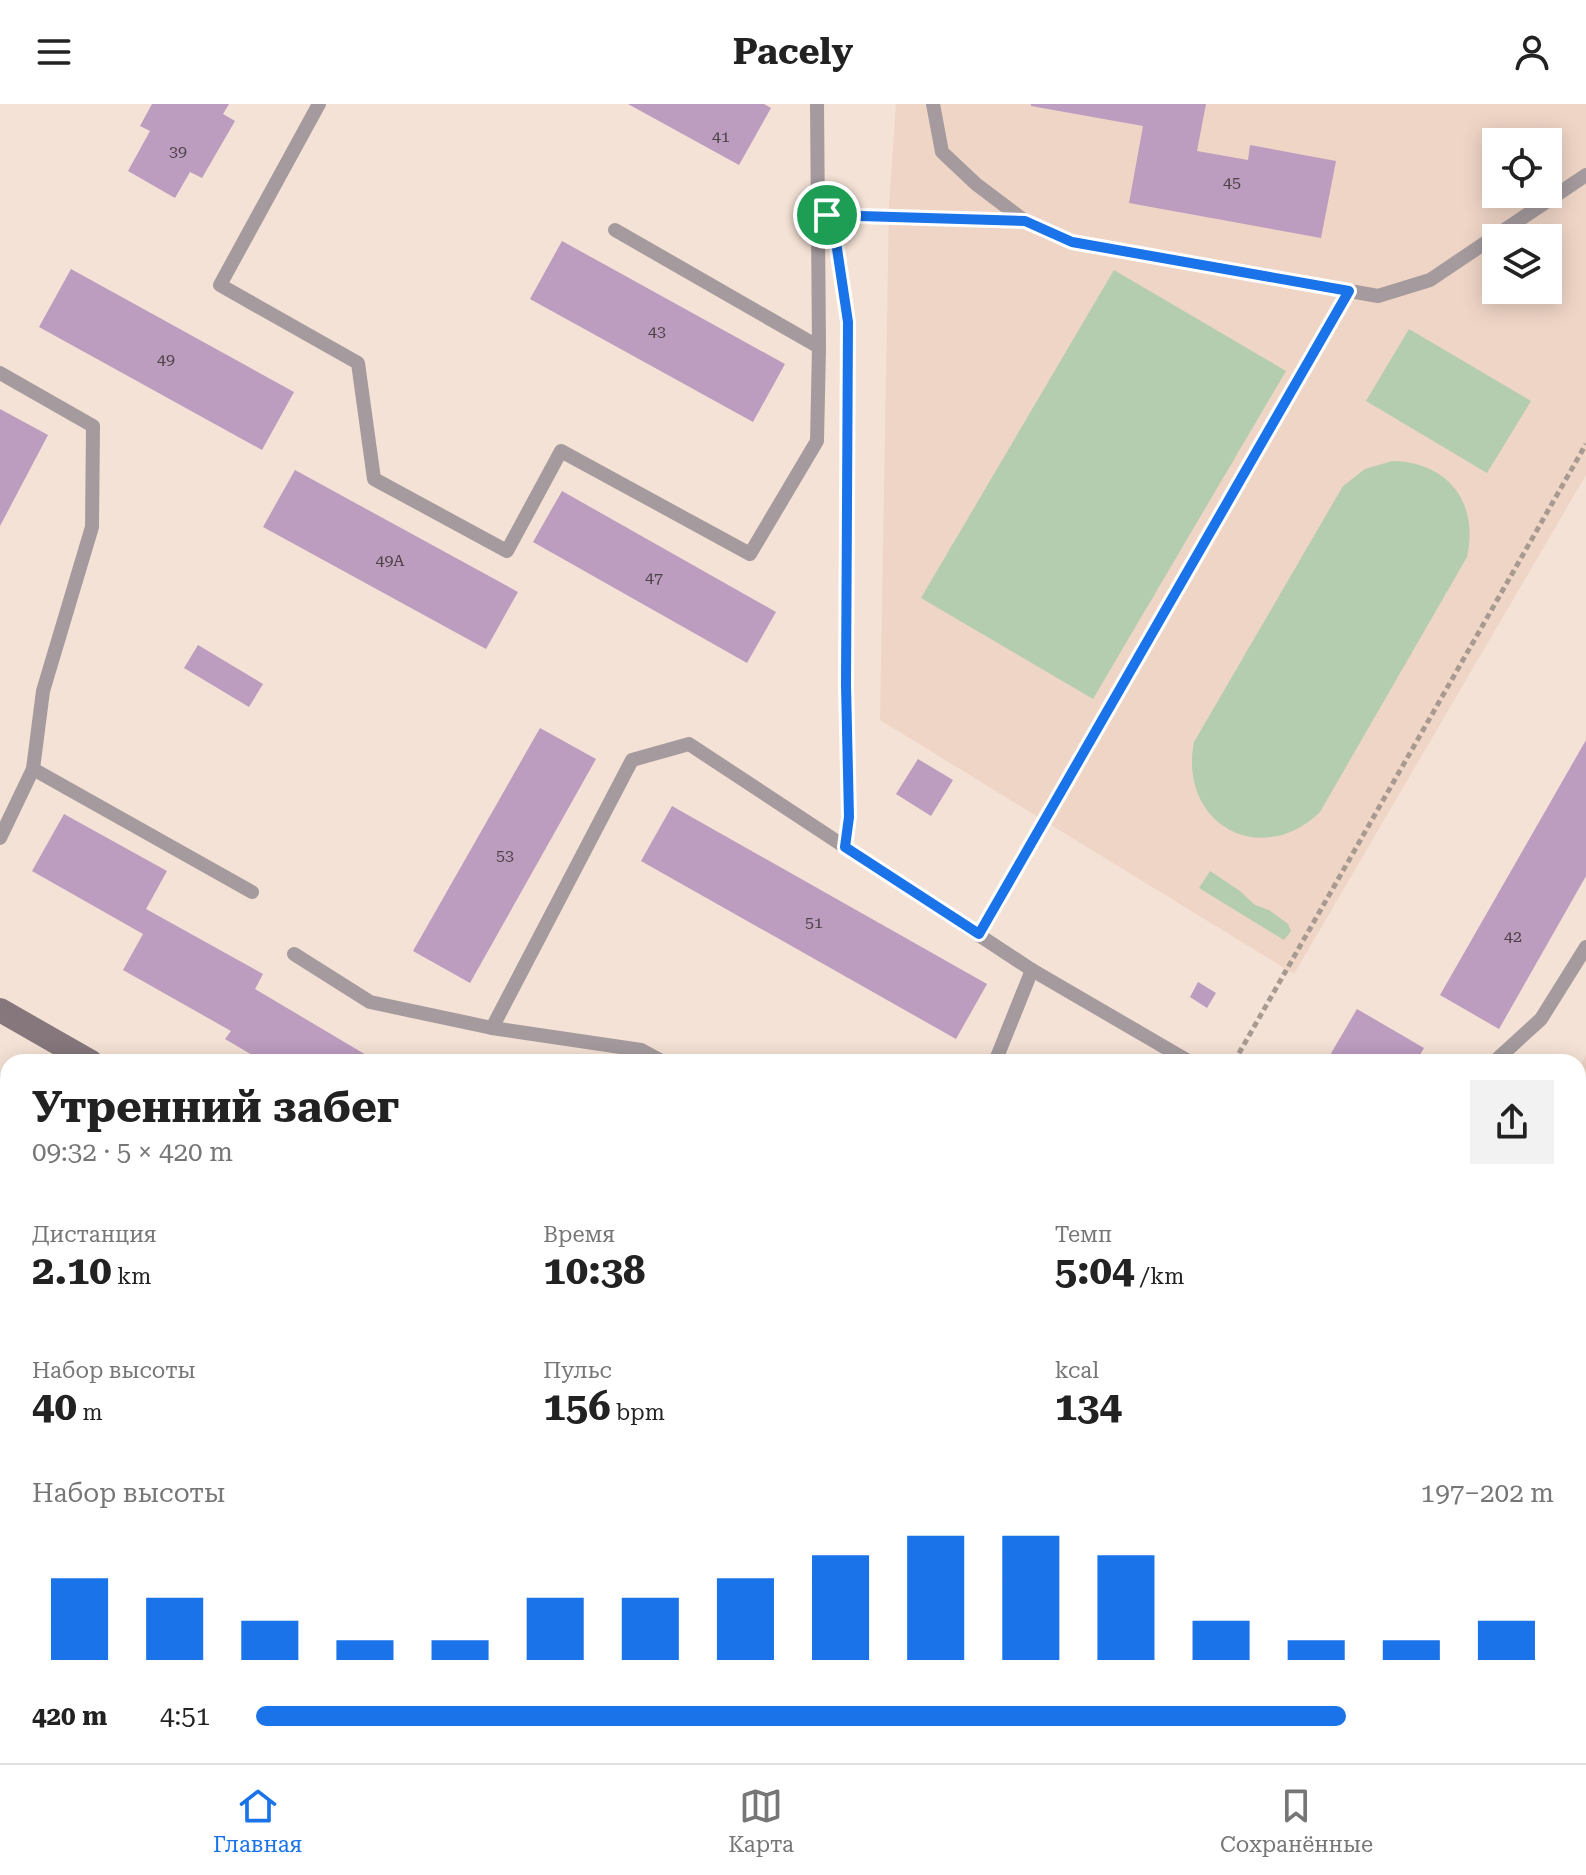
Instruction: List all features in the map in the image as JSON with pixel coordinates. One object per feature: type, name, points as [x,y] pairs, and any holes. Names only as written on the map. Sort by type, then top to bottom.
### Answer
[{"type":"street","points":[[0,1010],[77,1054]]},
{"type":"lane","points":[[319,104],[220,285],[358,363],[374,479],[507,551],[561,451],[750,554],[817,441],[817,104]]},
{"type":"lane","points":[[933,104],[942,152],[976,184],[1025,221],[1072,242],[1378,296],[1430,280],[1586,175]]},
{"type":"lane","points":[[615,230],[819,347]]},
{"type":"lane","points":[[0,373],[93,426],[92,527],[43,691],[33,769],[0,838]]},
{"type":"lane","points":[[492,1028],[632,760],[689,744],[1032,970],[1176,1054]]},
{"type":"lane","points":[[33,769],[252,892]]},
{"type":"lane","points":[[1503,1054],[1541,1019],[1586,947]]},
{"type":"lane","points":[[294,954],[370,1002],[492,1028],[641,1050],[648,1054]]},
{"type":"lane","points":[[998,1054],[1032,970]]},
{"type":"path","points":[[817,215],[1025,221]]},
{"type":"path","points":[[979,934],[1349,291]]},
{"type":"path","points":[[844,295],[848,322],[846,685],[849,768],[849,817],[845,847]]},
{"type":"path","points":[[1239,1054],[1586,444]]},
{"type":"shaded area","points":[[896,104],[1586,104],[1586,475],[1294,974],[880,720],[889,205]]},
{"type":"green space","points":[[1114,270],[1286,371],[1093,699],[921,598]]},
{"type":"green space","points":[[1409,329],[1531,401],[1487,473],[1366,401]]},
{"type":"green space","points":[[1392,461],[1429,469],[1444,477],[1455,489],[1468,519],[1470,537],[1467,557],[1320,812],[1297,829],[1273,837],[1250,837],[1228,829],[1211,815],[1198,795],[1192,771],[1194,742],[1343,486],[1365,469]]},
{"type":"green space","points":[[1210,871],[1255,905],[1269,910],[1288,924],[1291,931],[1284,940],[1199,888]]},
{"type":"building","points":[[152,104],[229,104],[223,114],[235,121],[202,178],[190,172],[175,198],[128,171],[150,131],[140,126]]},
{"type":"building","points":[[628,104],[764,104],[771,108],[739,165]]},
{"type":"building","points":[[1031,104],[1206,104],[1197,151],[1248,160],[1250,145],[1336,161],[1321,238],[1129,203],[1143,126]]},
{"type":"building","points":[[562,241],[785,364],[753,422],[530,299]]},
{"type":"building","points":[[71,269],[294,392],[262,450],[39,327]]},
{"type":"building","points":[[0,409],[48,435],[0,526]]},
{"type":"building","points":[[295,470],[518,592],[486,649],[263,527]]},
{"type":"building","points":[[562,491],[776,612],[747,663],[533,542]]},
{"type":"building","points":[[198,645],[263,684],[249,707],[184,668]]},
{"type":"building","points":[[540,728],[596,759],[470,983],[413,951]]},
{"type":"building","points":[[1586,740],[1586,876],[1499,1029],[1440,995]]},
{"type":"building","points":[[918,759],[953,780],[931,816],[896,794]]},
{"type":"building","points":[[672,806],[987,984],[956,1039],[641,861]]},
{"type":"building","points":[[64,814],[167,871],[146,909],[263,974],[255,989],[365,1054],[250,1054],[225,1039],[231,1031],[123,970],[143,934],[32,871]]},
{"type":"building","points":[[1198,982],[1216,993],[1207,1008],[1190,997]]},
{"type":"building","points":[[1357,1009],[1424,1048],[1421,1054],[1331,1054]]},
{"type":"route","points":[[827,215],[1025,221],[1072,242],[1349,291],[979,934],[845,847],[849,817],[846,685],[848,322],[836,242],[827,215]]}]
